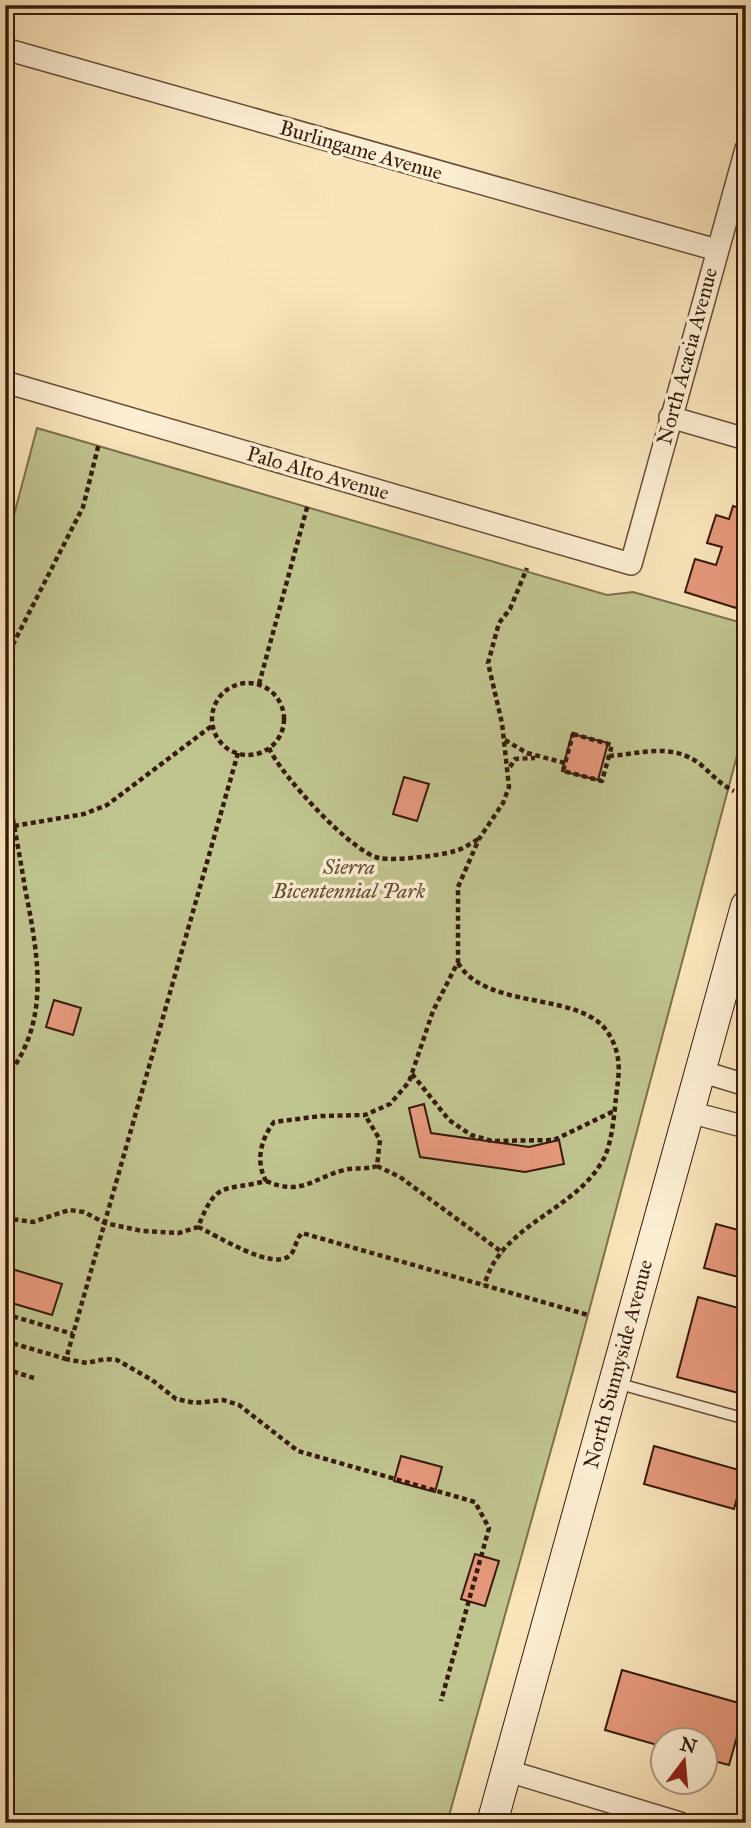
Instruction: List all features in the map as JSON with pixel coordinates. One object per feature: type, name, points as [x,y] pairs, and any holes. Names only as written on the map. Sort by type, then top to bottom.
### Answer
[{"type":"main road","name":"North Sunnyside Avenue","points":[[492,1823],[746,905]]},
{"type":"street","name":"Burlingame Avenue","points":[[5,49],[717,250]]},
{"type":"street","name":"North Acacia Avenue","points":[[631,564],[746,149]]},
{"type":"street","name":"Palo Alto Avenue","points":[[5,382],[631,564]]},
{"type":"street","points":[[670,417],[746,439]]},
{"type":"street","points":[[701,1071],[746,1085]]},
{"type":"street","points":[[689,1112],[746,1127]]},
{"type":"street","points":[[505,1770],[680,1823]]},
{"type":"lane","points":[[613,1382],[746,1419]]},
{"type":"path","points":[[5,660],[83,507],[99,443]]},
{"type":"path","points":[[260,684],[309,504]]},
{"type":"path","points":[[266,1181],[259,1158],[266,1133],[274,1122],[321,1116],[365,1115],[390,1104],[401,1095],[412,1074],[433,1011],[458,962],[458,887],[479,839],[503,803],[509,788],[505,740],[488,663],[499,622],[510,609],[527,568]]},
{"type":"path","points":[[247,682],[260,684],[277,697],[284,718],[283,730],[269,748],[249,755],[237,753],[222,742],[213,725],[217,701],[225,691],[247,682]]},
{"type":"path","points":[[14,826],[84,814],[107,804],[213,725]]},
{"type":"path","points":[[573,734],[611,745],[608,756],[602,781],[563,771],[573,734]]},
{"type":"path","points":[[505,740],[527,754],[565,763]]},
{"type":"path","points":[[269,748],[289,780],[359,848],[379,858],[455,851],[479,839]]},
{"type":"path","points":[[608,756],[668,749],[685,754],[702,765],[717,783],[734,791]]},
{"type":"path","points":[[66,1359],[237,753]]},
{"type":"path","points":[[509,771],[515,759],[548,759]]},
{"type":"path","points":[[5,777],[33,927],[40,994],[26,1048],[5,1079]]},
{"type":"path","points":[[458,962],[466,976],[484,986],[596,1017],[610,1035],[621,1063],[615,1111],[604,1159],[572,1195],[533,1224],[495,1260],[484,1285]]},
{"type":"path","points":[[412,1074],[449,1119],[471,1135],[492,1141],[554,1140],[615,1111]]},
{"type":"path","points":[[365,1115],[380,1140],[377,1166]]},
{"type":"path","points":[[198,1227],[213,1196],[226,1187],[266,1181],[283,1188],[307,1187],[349,1168],[377,1166],[400,1177],[503,1253]]},
{"type":"path","points":[[5,1218],[33,1222],[69,1210],[84,1212],[105,1223],[142,1231],[178,1233],[198,1227],[270,1259],[285,1259],[292,1253],[302,1233],[588,1315]]},
{"type":"path","points":[[5,1314],[73,1334]]},
{"type":"path","points":[[5,1340],[87,1363],[105,1359],[117,1360],[152,1380],[176,1399],[195,1403],[223,1400],[239,1405],[298,1451],[475,1502],[489,1528],[441,1701]]},
{"type":"path","points":[[5,1369],[34,1378]]},
{"type":"green space","name":"Sierra Bicentennial Park","points":[[37,428],[607,595],[633,592],[746,624],[746,722],[573,1371],[447,1823],[5,1823],[5,549]]},
{"type":"building","points":[[733,506],[746,510],[746,578],[736,608],[685,592],[695,559],[716,565],[722,547],[707,543],[716,515],[729,519]]},
{"type":"building","points":[[572,734],[608,743],[598,780],[562,771]]},
{"type":"building","points":[[404,777],[429,784],[417,821],[393,814]]},
{"type":"building","points":[[54,1000],[81,1008],[73,1035],[46,1027]]},
{"type":"building","points":[[424,1104],[431,1133],[529,1147],[559,1140],[564,1164],[525,1172],[420,1157],[409,1108]]},
{"type":"building","points":[[716,1224],[746,1232],[746,1279],[704,1268]]},
{"type":"building","points":[[5,1267],[62,1284],[52,1315],[5,1301]]},
{"type":"building","points":[[698,1297],[746,1310],[746,1395],[677,1377]]},
{"type":"building","points":[[654,1446],[746,1472],[746,1500],[737,1498],[734,1509],[644,1484]]},
{"type":"building","points":[[401,1456],[442,1467],[435,1492],[394,1481]]},
{"type":"building","points":[[475,1554],[499,1561],[485,1606],[461,1599]]},
{"type":"building","points":[[622,1670],[746,1705],[729,1765],[720,1763],[720,1727],[650,1727],[650,1743],[605,1730]]}]
